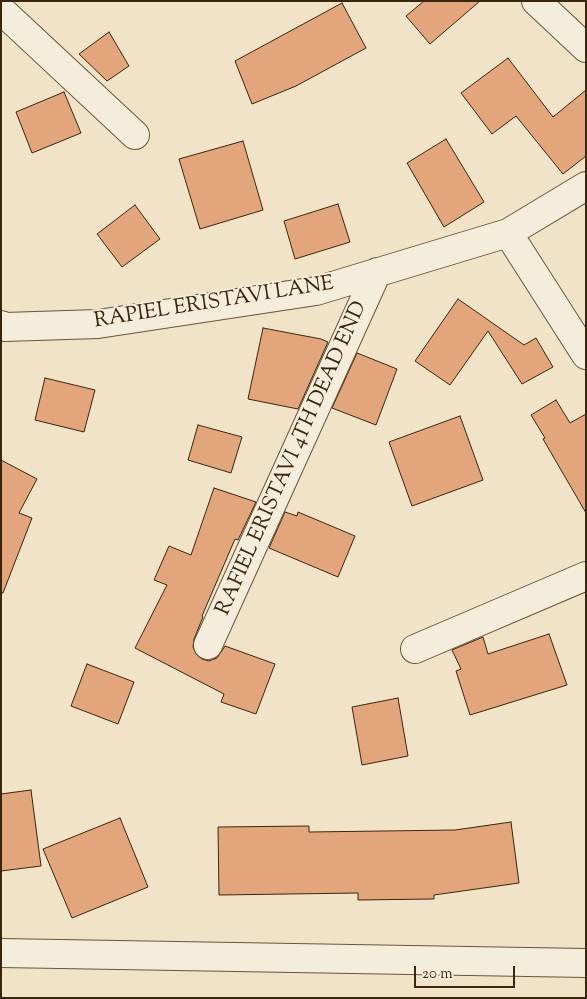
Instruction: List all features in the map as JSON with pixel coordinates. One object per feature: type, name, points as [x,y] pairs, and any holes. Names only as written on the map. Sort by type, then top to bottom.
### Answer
[{"type":"street","points":[[536,1],[586,48]]},
{"type":"street","points":[[1,10],[134,135]]},
{"type":"street","name":"RAPIEL ERISTAVI LANE","points":[[3,329],[98,324],[316,291],[508,233],[586,186]]},
{"type":"street","points":[[508,233],[586,355]]},
{"type":"street","name":"RAFIEL ERISTAVI 4TH DEAD END","points":[[208,645],[377,272]]},
{"type":"street","points":[[415,650],[586,576]]},
{"type":"street","points":[[1,953],[586,963]]},
{"type":"building","points":[[424,1],[480,1],[430,44],[406,16]]},
{"type":"building","points":[[342,3],[366,48],[296,86],[252,104],[235,61]]},
{"type":"building","points":[[109,32],[129,66],[107,81],[79,54]]},
{"type":"building","points":[[508,58],[553,117],[586,90],[586,156],[563,174],[516,116],[492,134],[461,93]]},
{"type":"building","points":[[64,92],[81,133],[32,153],[16,112]]},
{"type":"building","points":[[446,139],[484,202],[444,227],[407,163]]},
{"type":"building","points":[[243,141],[263,210],[200,229],[179,159]]},
{"type":"building","points":[[338,204],[350,242],[295,259],[284,221]]},
{"type":"building","points":[[135,205],[160,239],[122,267],[97,234]]},
{"type":"building","points":[[458,299],[524,345],[536,338],[553,367],[522,384],[488,331],[450,385],[415,361]]},
{"type":"building","points":[[263,328],[328,342],[298,409],[248,399]]},
{"type":"building","points":[[357,353],[397,369],[376,425],[332,408]]},
{"type":"building","points":[[45,378],[95,390],[84,432],[35,420]]},
{"type":"building","points":[[556,400],[570,423],[586,414],[586,513],[531,415]]},
{"type":"building","points":[[460,416],[483,480],[412,506],[389,442]]},
{"type":"building","points":[[198,425],[242,437],[231,473],[188,460]]},
{"type":"building","points":[[1,460],[37,479],[19,513],[32,518],[3,593],[1,593]]},
{"type":"building","points":[[214,488],[256,502],[238,540],[235,539],[202,616],[193,647],[196,654],[202,659],[209,661],[217,658],[225,646],[275,664],[256,714],[221,702],[224,694],[135,648],[167,585],[154,580],[169,546],[191,555]]},
{"type":"building","points":[[285,512],[297,516],[298,512],[355,536],[338,577],[269,548]]},
{"type":"building","points":[[549,634],[567,685],[470,715],[456,671],[461,669],[452,650],[483,637],[488,654]]},
{"type":"building","points":[[87,664],[134,682],[118,724],[71,706]]},
{"type":"building","points":[[398,698],[408,756],[362,765],[352,707]]},
{"type":"building","points":[[31,790],[41,866],[1,871],[1,794]]},
{"type":"building","points":[[120,818],[148,887],[72,918],[43,849]]},
{"type":"building","points":[[511,822],[519,883],[434,895],[434,899],[358,900],[358,893],[219,895],[218,827],[309,826],[309,832],[455,830]]}]
